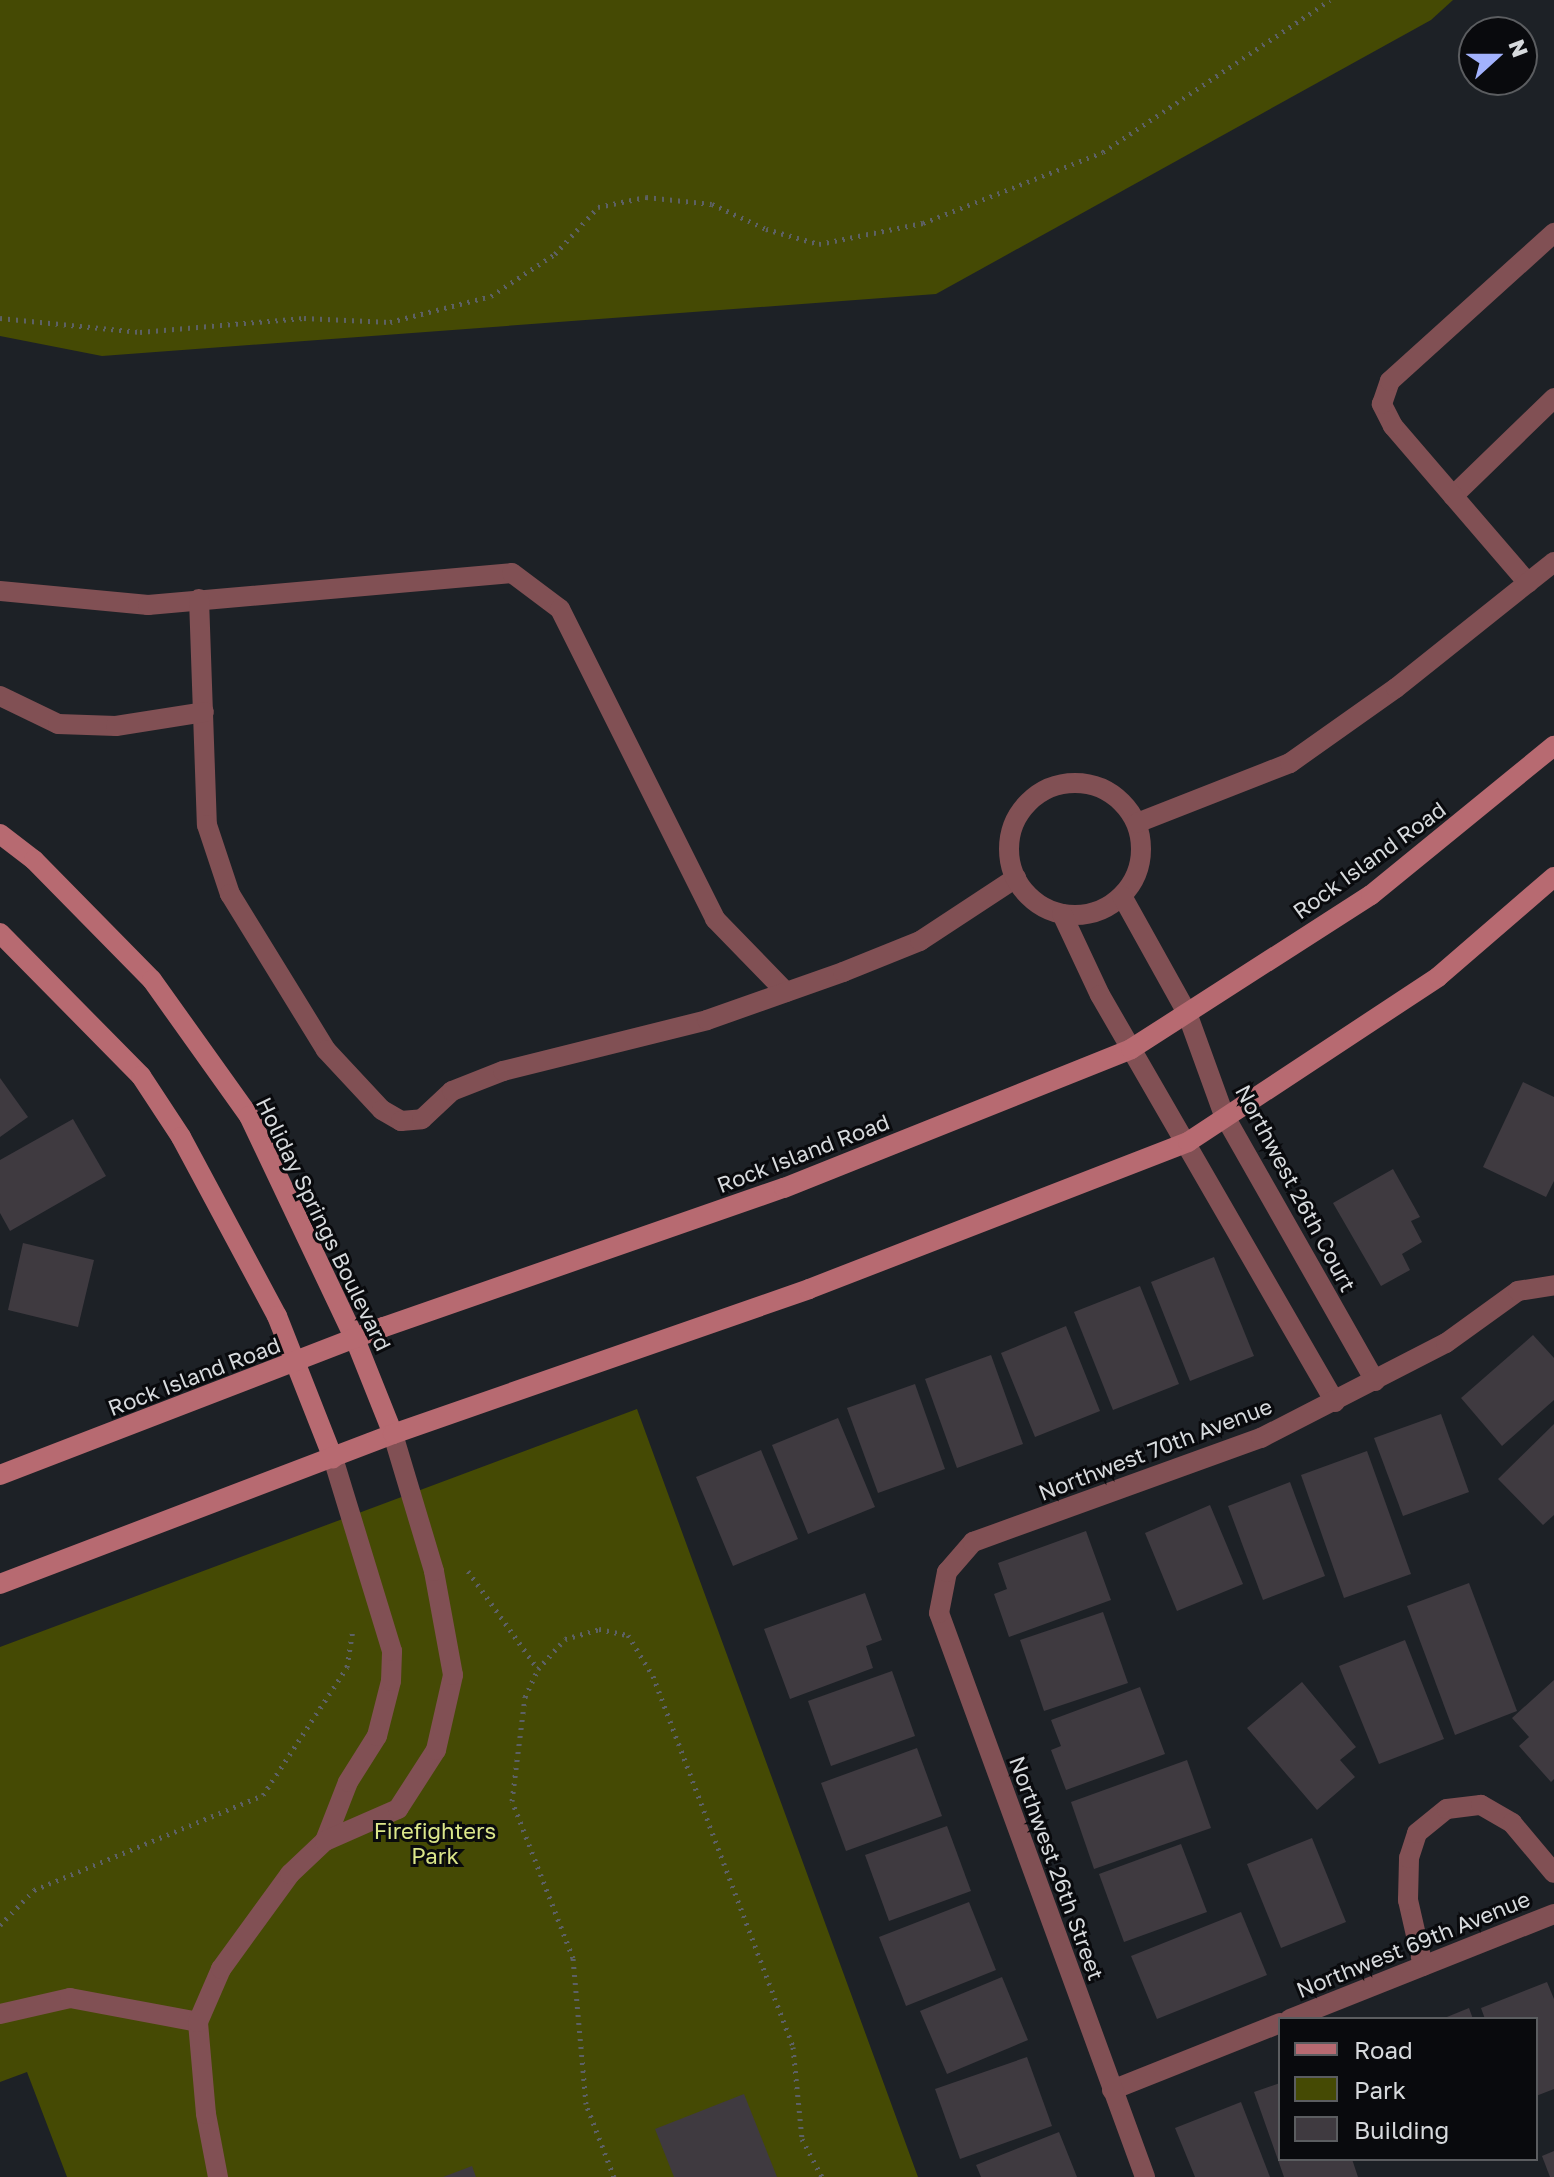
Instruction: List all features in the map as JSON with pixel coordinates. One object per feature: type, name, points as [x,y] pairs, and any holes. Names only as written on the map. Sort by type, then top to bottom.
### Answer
[{"type":"main road","name":"Rock Island Road","points":[[0,1475],[355,1339],[784,1188],[1131,1049],[1371,895],[1554,746]]},
{"type":"main road","name":"Holiday Springs Boulevard","points":[[0,834],[34,860],[152,980],[249,1116],[355,1339],[393,1434]]},
{"type":"main road","points":[[0,1584],[393,1434],[809,1289],[1188,1142],[1224,1115],[1438,977],[1554,877]]},
{"type":"main road","points":[[0,933],[141,1076],[222,1207],[295,1364],[333,1458]]},
{"type":"street","points":[[1528,583],[1453,496],[1382,404],[1390,381],[1554,233]]},
{"type":"street","points":[[1453,496],[1554,398]]},
{"type":"street","points":[[1137,823],[1290,763],[1396,688],[1554,562]]},
{"type":"street","points":[[0,591],[48,600],[148,605],[512,573],[560,609],[715,919],[786,992]]},
{"type":"street","points":[[199,599],[207,825],[230,894],[326,1050],[382,1110],[401,1121],[422,1119],[452,1091],[503,1071],[707,1020],[920,941],[1016,878]]},
{"type":"street","points":[[0,696],[58,724],[116,726],[204,712]]},
{"type":"street","points":[[1062,914],[1104,909],[1122,896],[1140,862],[1137,823],[1122,801],[1099,787],[1073,782],[1048,788],[1026,804],[1013,826],[1009,853],[1016,878],[1028,894],[1062,914],[1131,1049],[1188,1142],[1335,1402]]},
{"type":"street","name":"Northwest 26th Court","points":[[1122,896],[1187,1013],[1224,1115],[1375,1381]]},
{"type":"street","name":"Northwest 70th Avenue","points":[[947,1572],[973,1542],[1261,1438],[1446,1343],[1518,1291],[1554,1285]]},
{"type":"street","points":[[218,2177],[206,2114],[198,2022],[221,1969],[290,1874],[325,1841],[398,1809],[436,1750],[453,1675],[434,1571],[393,1434]]},
{"type":"street","points":[[325,1841],[348,1782],[377,1736],[391,1681],[392,1651],[333,1458]]},
{"type":"street","name":"Northwest 26th Street","points":[[947,1572],[939,1613],[1145,2177]]},
{"type":"street","points":[[1423,1966],[1408,1900],[1409,1858],[1417,1833],[1447,1809],[1481,1805],[1512,1823],[1554,1873]]},
{"type":"street","name":"Northwest 69th Avenue","points":[[1295,2017],[1554,1914]]},
{"type":"street","points":[[0,2014],[70,1998],[198,2022]]},
{"type":"street","name":"Northwest 69th Avenue","points":[[1112,2090],[1278,2024]]},
{"type":"path","points":[[0,318],[140,332],[304,318],[390,322],[491,296],[555,254],[598,207],[646,197],[712,204],[766,229],[819,244],[923,223],[1103,152],[1330,0]]},
{"type":"path","points":[[461,1557],[472,1582],[538,1669]]},
{"type":"path","points":[[0,1925],[34,1890],[263,1795],[347,1667],[354,1624]]},
{"type":"path","points":[[614,2177],[586,2104],[573,1958],[512,1801],[525,1697],[538,1669],[565,1639],[599,1629],[628,1635],[653,1676],[793,2047],[802,2139],[822,2177]]},
{"type":"green space","points":[[0,0],[1453,0],[1431,20],[936,294],[102,356],[0,336]]},
{"type":"green space","name":"Firefighters Park","points":[[637,1409],[918,2177],[67,2177],[27,2072],[0,2082],[0,1647]]},
{"type":"building","points":[[0,1078],[28,1117],[0,1137]]},
{"type":"building","points":[[1523,1082],[1554,1097],[1554,1181],[1546,1197],[1483,1167]]},
{"type":"building","points":[[73,1119],[106,1176],[10,1231],[0,1213],[0,1160]]},
{"type":"building","points":[[1393,1169],[1420,1217],[1411,1221],[1422,1242],[1402,1254],[1410,1270],[1381,1286],[1333,1203]]},
{"type":"building","points":[[23,1243],[94,1260],[78,1327],[8,1310]]},
{"type":"building","points":[[1214,1257],[1254,1356],[1190,1381],[1151,1282]]},
{"type":"building","points":[[1140,1286],[1179,1384],[1113,1410],[1074,1312]]},
{"type":"building","points":[[1066,1326],[1100,1411],[1035,1437],[1001,1353]]},
{"type":"building","points":[[1533,1335],[1554,1358],[1554,1400],[1502,1446],[1461,1398]]},
{"type":"building","points":[[991,1355],[1023,1444],[957,1468],[925,1379]]},
{"type":"building","points":[[915,1384],[945,1469],[878,1493],[847,1408]]},
{"type":"building","points":[[1441,1414],[1469,1492],[1403,1516],[1374,1438]]},
{"type":"building","points":[[838,1418],[875,1507],[808,1534],[772,1445]]},
{"type":"building","points":[[1554,1424],[1554,1515],[1543,1525],[1498,1479]]},
{"type":"building","points":[[761,1450],[798,1539],[733,1566],[696,1477]]},
{"type":"building","points":[[1367,1451],[1411,1574],[1344,1598],[1301,1475]]},
{"type":"building","points":[[1290,1482],[1325,1576],[1263,1600],[1228,1506]]},
{"type":"building","points":[[1210,1505],[1243,1584],[1177,1611],[1145,1533]]},
{"type":"building","points":[[1086,1531],[1111,1600],[1009,1637],[994,1594],[1007,1589],[998,1563]]},
{"type":"building","points":[[1469,1583],[1517,1711],[1455,1735],[1407,1606]]},
{"type":"building","points":[[865,1593],[882,1640],[866,1646],[873,1668],[790,1699],[764,1629]]},
{"type":"building","points":[[1103,1612],[1128,1683],[1044,1711],[1020,1640]]},
{"type":"building","points":[[1405,1640],[1444,1739],[1379,1764],[1339,1666]]},
{"type":"building","points":[[892,1671],[915,1736],[831,1766],[808,1701]]},
{"type":"building","points":[[1554,1680],[1554,1779],[1551,1782],[1519,1746],[1529,1737],[1512,1718]]},
{"type":"building","points":[[1302,1682],[1356,1747],[1340,1760],[1355,1777],[1317,1810],[1247,1728]]},
{"type":"building","points":[[1140,1687],[1165,1754],[1066,1790],[1051,1750],[1061,1746],[1051,1720]]},
{"type":"building","points":[[917,1748],[942,1816],[846,1851],[821,1783]]},
{"type":"building","points":[[1187,1760],[1211,1828],[1094,1869],[1071,1802]]},
{"type":"building","points":[[947,1826],[971,1891],[889,1921],[865,1855]]},
{"type":"building","points":[[1312,1838],[1346,1922],[1281,1948],[1247,1864]]},
{"type":"building","points":[[1181,1844],[1207,1912],[1124,1942],[1099,1874]]},
{"type":"building","points":[[969,1902],[996,1970],[906,2006],[879,1937]]},
{"type":"building","points":[[1241,1912],[1267,1975],[1157,2019],[1131,1956]]},
{"type":"building","points":[[1002,1977],[1028,2040],[947,2074],[920,2011]]},
{"type":"building","points":[[1547,1982],[1554,1999],[1554,2089],[1538,2095],[1538,2017],[1484,2017],[1481,2008]]},
{"type":"building","points":[[1469,2008],[1472,2017],[1447,2017]]},
{"type":"building","points":[[1027,2057],[1052,2126],[960,2159],[935,2089]]},
{"type":"building","points":[[1278,2084],[1278,2160],[1254,2092]]},
{"type":"building","points":[[744,2094],[777,2177],[674,2177],[655,2129]]},
{"type":"building","points":[[1241,2102],[1270,2177],[1195,2177],[1175,2128]]},
{"type":"building","points":[[1059,2132],[1077,2177],[981,2177],[976,2165]]},
{"type":"building","points":[[1554,2151],[1554,2177],[1550,2177],[1542,2156]]},
{"type":"building","points":[[1278,2161],[1353,2161],[1358,2177],[1284,2177]]},
{"type":"building","points":[[472,2166],[476,2177],[443,2177]]}]
